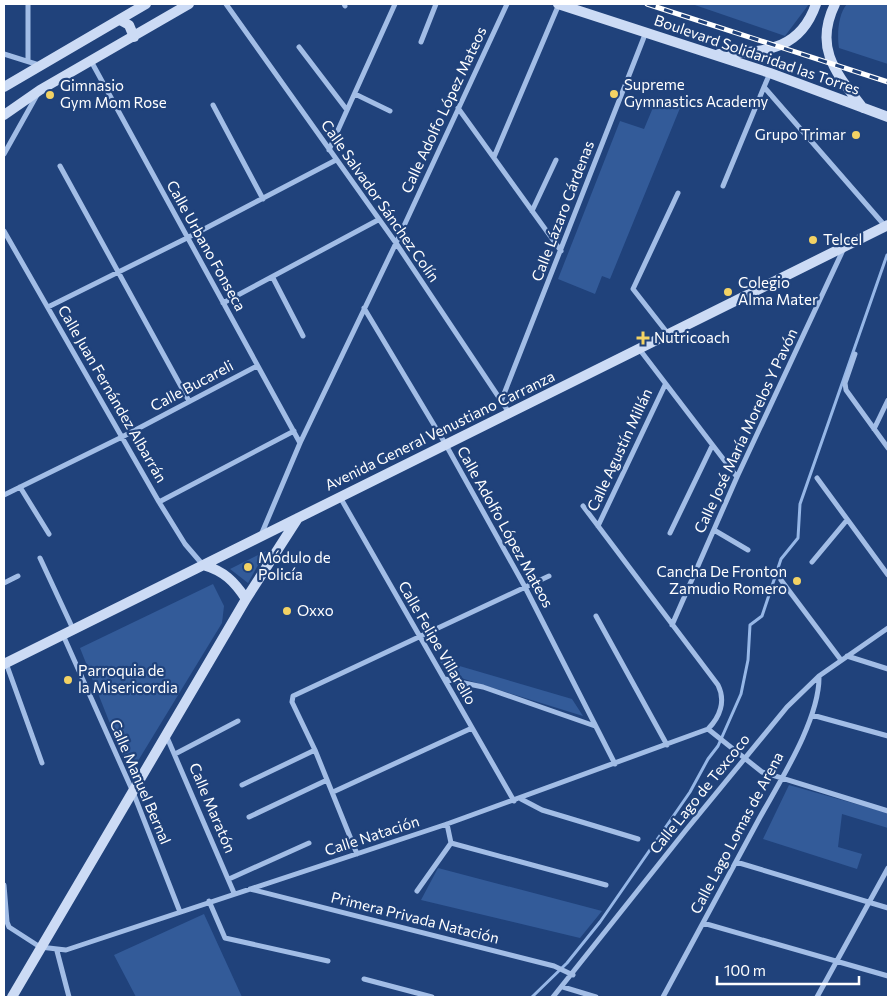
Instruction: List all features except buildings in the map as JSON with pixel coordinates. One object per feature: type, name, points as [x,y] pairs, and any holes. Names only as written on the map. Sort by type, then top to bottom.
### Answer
[{"type":"main road","points":[[4,87],[146,4]]},
{"type":"main road","points":[[4,115],[40,90],[189,4]]},
{"type":"main road","name":"Boulevard Solidaridad las Torres","points":[[558,4],[770,72],[888,117]]},
{"type":"main road","points":[[713,54],[766,50],[784,44],[804,27],[816,4]]},
{"type":"main road","points":[[835,4],[826,31],[830,59],[838,76],[864,109]]},
{"type":"main road","points":[[120,20],[129,25],[134,37]]},
{"type":"main road","name":"Avenida General Venustiano Carranza","points":[[5,663],[260,535],[510,414],[887,227]]},
{"type":"main road","points":[[12,997],[246,599],[298,518]]},
{"type":"main road","points":[[203,565],[223,573],[231,579],[246,599]]},
{"type":"street","points":[[28,4],[28,61]]},
{"type":"street","name":"Calle Salvador Sánchez Colín","points":[[226,4],[396,243],[502,399],[510,414]]},
{"type":"street","points":[[329,150],[395,4]]},
{"type":"street","points":[[421,42],[436,4]]},
{"type":"street","name":"Calle Adolfo López Mateos","points":[[260,535],[300,443],[508,4]]},
{"type":"street","points":[[494,157],[558,4]]},
{"type":"street","name":"Calle Lázaro Cárdenas","points":[[502,399],[646,32]]},
{"type":"street","points":[[299,47],[347,110]]},
{"type":"street","points":[[4,54],[41,65]]},
{"type":"street","name":"Calle Urbano Fonseca","points":[[91,61],[300,443]]},
{"type":"street","points":[[723,186],[770,72]]},
{"type":"street","points":[[764,87],[887,227]]},
{"type":"street","points":[[4,154],[40,90]]},
{"type":"street","points":[[355,94],[390,111]]},
{"type":"street","points":[[213,106],[263,199]]},
{"type":"street","points":[[458,108],[561,250]]},
{"type":"street","points":[[48,307],[187,238],[336,160]]},
{"type":"street","points":[[532,210],[556,160]]},
{"type":"street","points":[[60,166],[189,401]]},
{"type":"street","points":[[669,335],[633,289],[678,193]]},
{"type":"street","points":[[224,303],[274,278],[378,220]]},
{"type":"street","name":"Calle Juan Fernández Albarrán","points":[[4,231],[158,502],[184,544],[203,565]]},
{"type":"street","name":"Calle José María Morelos Y Pavón","points":[[672,625],[737,477],[844,248]]},
{"type":"street","points":[[274,278],[303,336]]},
{"type":"street","name":"Calle Adolfo López Mateos","points":[[364,308],[446,445],[524,587],[615,764]]},
{"type":"street","points":[[640,350],[737,477]]},
{"type":"street","points":[[855,354],[845,387],[888,448]]},
{"type":"street","name":"Calle Bucareli","points":[[4,495],[122,437],[257,366]]},
{"type":"street","name":"Calle Agustín Millán","points":[[598,526],[665,385]]},
{"type":"street","points":[[874,430],[888,400]]},
{"type":"street","points":[[158,502],[294,431]]},
{"type":"street","points":[[670,533],[712,446]]},
{"type":"street","points":[[817,478],[888,575]]},
{"type":"street","points":[[20,487],[48,534]]},
{"type":"street","name":"Calle Felipe Villarello","points":[[340,497],[514,801]]},
{"type":"street","points":[[583,506],[721,691],[721,710],[708,729],[762,772],[888,811]]},
{"type":"street","points":[[812,562],[847,520]]},
{"type":"street","points":[[714,530],[748,550]]},
{"type":"street","points":[[40,558],[73,630]]},
{"type":"street","points":[[4,583],[18,576]]},
{"type":"street","points":[[357,854],[333,792],[292,702],[294,694],[420,638],[549,576]]},
{"type":"street","points":[[781,580],[840,660]]},
{"type":"street","points":[[596,616],[667,745]]},
{"type":"street","name":"Calle Lago de Texcoco","points":[[553,997],[573,975],[744,759],[788,707],[819,676],[888,628]]},
{"type":"street","name":"Calle Manuel Bernal","points":[[63,634],[133,792],[180,912]]},
{"type":"street","points":[[846,656],[888,669]]},
{"type":"street","points":[[5,663],[42,763]]},
{"type":"street","name":"Calle Lago Lomas de Arena","points":[[663,997],[780,779],[812,715],[819,694],[819,676]]},
{"type":"street","points":[[445,679],[483,687],[595,726]]},
{"type":"street","points":[[812,715],[888,736]]},
{"type":"street","points":[[175,754],[238,721]]},
{"type":"street","points":[[333,792],[472,728]]},
{"type":"street","name":"Calle Natación","points":[[40,948],[57,951],[104,938],[234,893],[521,799],[708,729]]},
{"type":"street","name":"Calle Maratón","points":[[166,734],[234,893]]},
{"type":"street","points":[[242,785],[315,750]]},
{"type":"street","points":[[249,817],[327,780]]},
{"type":"street","points":[[521,799],[542,810],[638,839]]},
{"type":"street","points":[[417,891],[451,843],[447,824]]},
{"type":"street","points":[[229,879],[309,843]]},
{"type":"street","points":[[451,843],[606,886]]},
{"type":"street","points":[[736,862],[888,908]]},
{"type":"street","points":[[817,997],[838,962],[888,868]]},
{"type":"street","points":[[4,885],[8,925],[40,948]]},
{"type":"street","name":"Primera Privada Natación","points":[[250,889],[558,968],[573,975]]},
{"type":"street","points":[[210,902],[225,938],[328,961]]},
{"type":"street","points":[[703,923],[888,976]]},
{"type":"street","points":[[57,951],[69,997]]},
{"type":"street","points":[[364,980],[432,997]]},
{"type":"street","points":[[563,987],[596,997]]},
{"type":"shaded area","points":[[692,4],[809,4],[785,36]]},
{"type":"shaded area","points":[[847,4],[888,4],[888,64],[839,48],[839,25]]},
{"type":"shaded area","points":[[657,98],[680,108],[610,279],[602,276],[595,294],[558,279],[620,121],[644,129]]},
{"type":"shaded area","points":[[266,551],[248,583],[230,569]]},
{"type":"shaded area","points":[[213,584],[224,606],[222,623],[130,774],[80,648]]},
{"type":"shaded area","points":[[439,660],[572,699],[583,716],[448,674]]},
{"type":"shaded area","points":[[789,785],[888,813],[888,828],[842,814],[838,847],[862,854],[857,869],[763,839]]},
{"type":"shaded area","points":[[438,868],[602,911],[580,938],[421,900]]},
{"type":"shaded area","points":[[204,914],[242,997],[136,997],[114,955]]},
{"type":"waterway","points":[[532,997],[567,963],[600,922],[690,792],[708,759],[718,746],[741,694],[748,660],[750,625],[762,616],[781,559],[798,538],[800,504],[887,255]]},
{"type":"railway","points":[[647,4],[888,82]]},
{"type":"place","name":"Supreme Gymnastics Academy","points":[[614,94]]},
{"type":"place","name":"Gimnasio Gym Mom Rose","points":[[50,95]]},
{"type":"place","name":"Grupo Trimar","points":[[856,135]]},
{"type":"place","name":"Telcel","points":[[813,240]]},
{"type":"place","name":"Colegio Alma Mater","points":[[728,292]]},
{"type":"place","name":"Nutricoach","points":[[643,338]]},
{"type":"place","name":"Módulo de Policía","points":[[248,567]]},
{"type":"place","name":"Cancha De Fronton Zamudio Romero","points":[[797,581]]},
{"type":"place","name":"Oxxo","points":[[287,611]]},
{"type":"place","name":"Parroquia de la Misericordia","points":[[68,680]]}]
